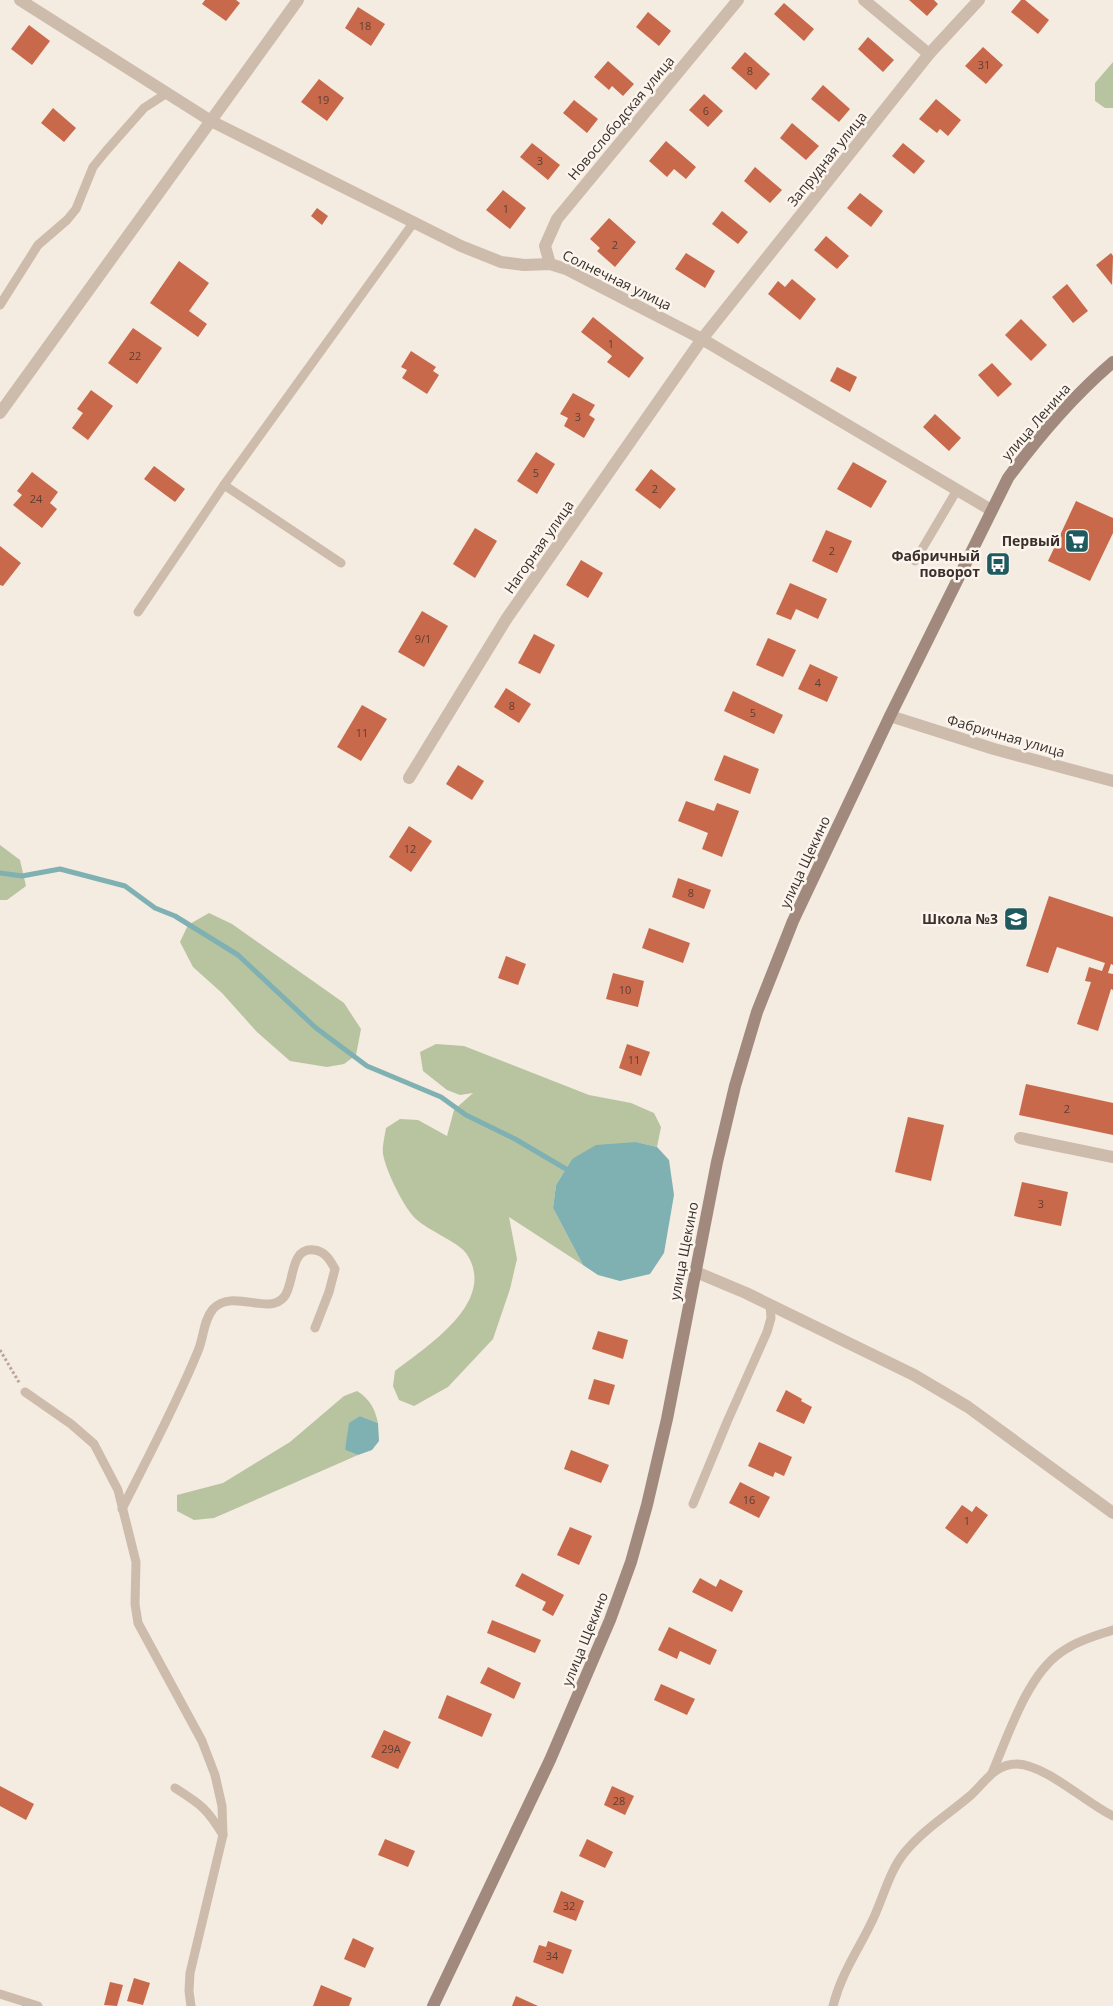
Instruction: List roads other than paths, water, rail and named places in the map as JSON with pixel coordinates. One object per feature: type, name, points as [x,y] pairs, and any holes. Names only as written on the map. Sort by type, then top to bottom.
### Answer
[{"type":"main road","name":"улица Ленина","points":[[991,510],[1008,478],[1033,444],[1062,411],[1113,362]]},
{"type":"main road","name":"улица Щекино","points":[[433,2006],[550,1760],[610,1620],[631,1562],[648,1505],[667,1419],[721,1143],[735,1086],[757,1012],[793,921],[890,716],[991,510]]},
{"type":"street","name":"Солнечная улица","points":[[20,0],[211,121],[461,246],[501,262],[524,265],[550,264],[566,270],[702,339],[991,510]]},
{"type":"street","points":[[0,413],[298,0]]},
{"type":"street","name":"Новослободская улица","points":[[550,264],[545,246],[557,219],[738,0]]},
{"type":"street","points":[[864,0],[929,54]]},
{"type":"street","name":"Запрудная улица","points":[[702,339],[929,54],[979,0]]},
{"type":"street","name":"Нагорная улица","points":[[409,778],[507,618],[702,339]]},
{"type":"street","name":"Фабричная улица","points":[[890,716],[994,750],[1113,781]]},
{"type":"street","points":[[1020,1138],[1113,1156]]},
{"type":"street","points":[[696,1272],[914,1375],[960,1402],[1113,1513]]},
{"type":"lane","points":[[0,305],[38,245],[67,220],[76,209],[93,166],[144,108],[167,93]]},
{"type":"lane","points":[[138,612],[224,485],[414,222]]},
{"type":"lane","points":[[224,485],[341,563]]},
{"type":"lane","points":[[915,561],[957,490]]},
{"type":"lane","points":[[122,1509],[199,1349],[206,1320],[214,1308],[227,1301],[252,1301],[267,1306],[280,1301],[286,1296],[293,1268],[299,1255],[310,1249],[318,1250],[328,1256],[335,1269],[329,1292],[315,1328]]},
{"type":"lane","points":[[693,1504],[767,1332],[771,1318],[770,1306]]},
{"type":"lane","points":[[25,1392],[71,1424],[94,1444],[118,1490],[136,1562],[135,1604],[138,1622],[202,1741],[214,1775],[222,1806],[223,1835],[190,1973],[189,1991],[191,2006]]},
{"type":"lane","points":[[992,1773],[1025,1699],[1040,1672],[1059,1653],[1080,1642],[1113,1630]]},
{"type":"lane","points":[[834,2006],[839,1985],[845,1971],[873,1918],[893,1871],[904,1853],[920,1836],[947,1816],[976,1790],[992,1773],[1004,1766],[1017,1764],[1034,1768],[1113,1816]]},
{"type":"lane","points":[[175,1788],[211,1814],[223,1835]]},
{"type":"lane","points":[[0,1994],[38,2006]]},
{"type":"water","points":[[636,1142],[657,1147],[669,1160],[674,1195],[664,1253],[650,1274],[620,1281],[598,1275],[583,1265],[553,1208],[556,1185],[572,1159],[596,1145]]},
{"type":"water","points":[[360,1416],[378,1423],[379,1441],[372,1450],[358,1455],[345,1450],[349,1423]]},
{"type":"waterway","points":[[0,873],[22,876],[60,869],[125,886],[155,908],[175,916],[238,955],[316,1028],[367,1066],[441,1097],[466,1115],[515,1139],[566,1169]]},
{"type":"place","name":"Первый","points":[[1077,541]]},
{"type":"place","name":"Фабричный поворот","points":[[998,564]]},
{"type":"place","name":"Школа №3","points":[[1016,919]]}]
